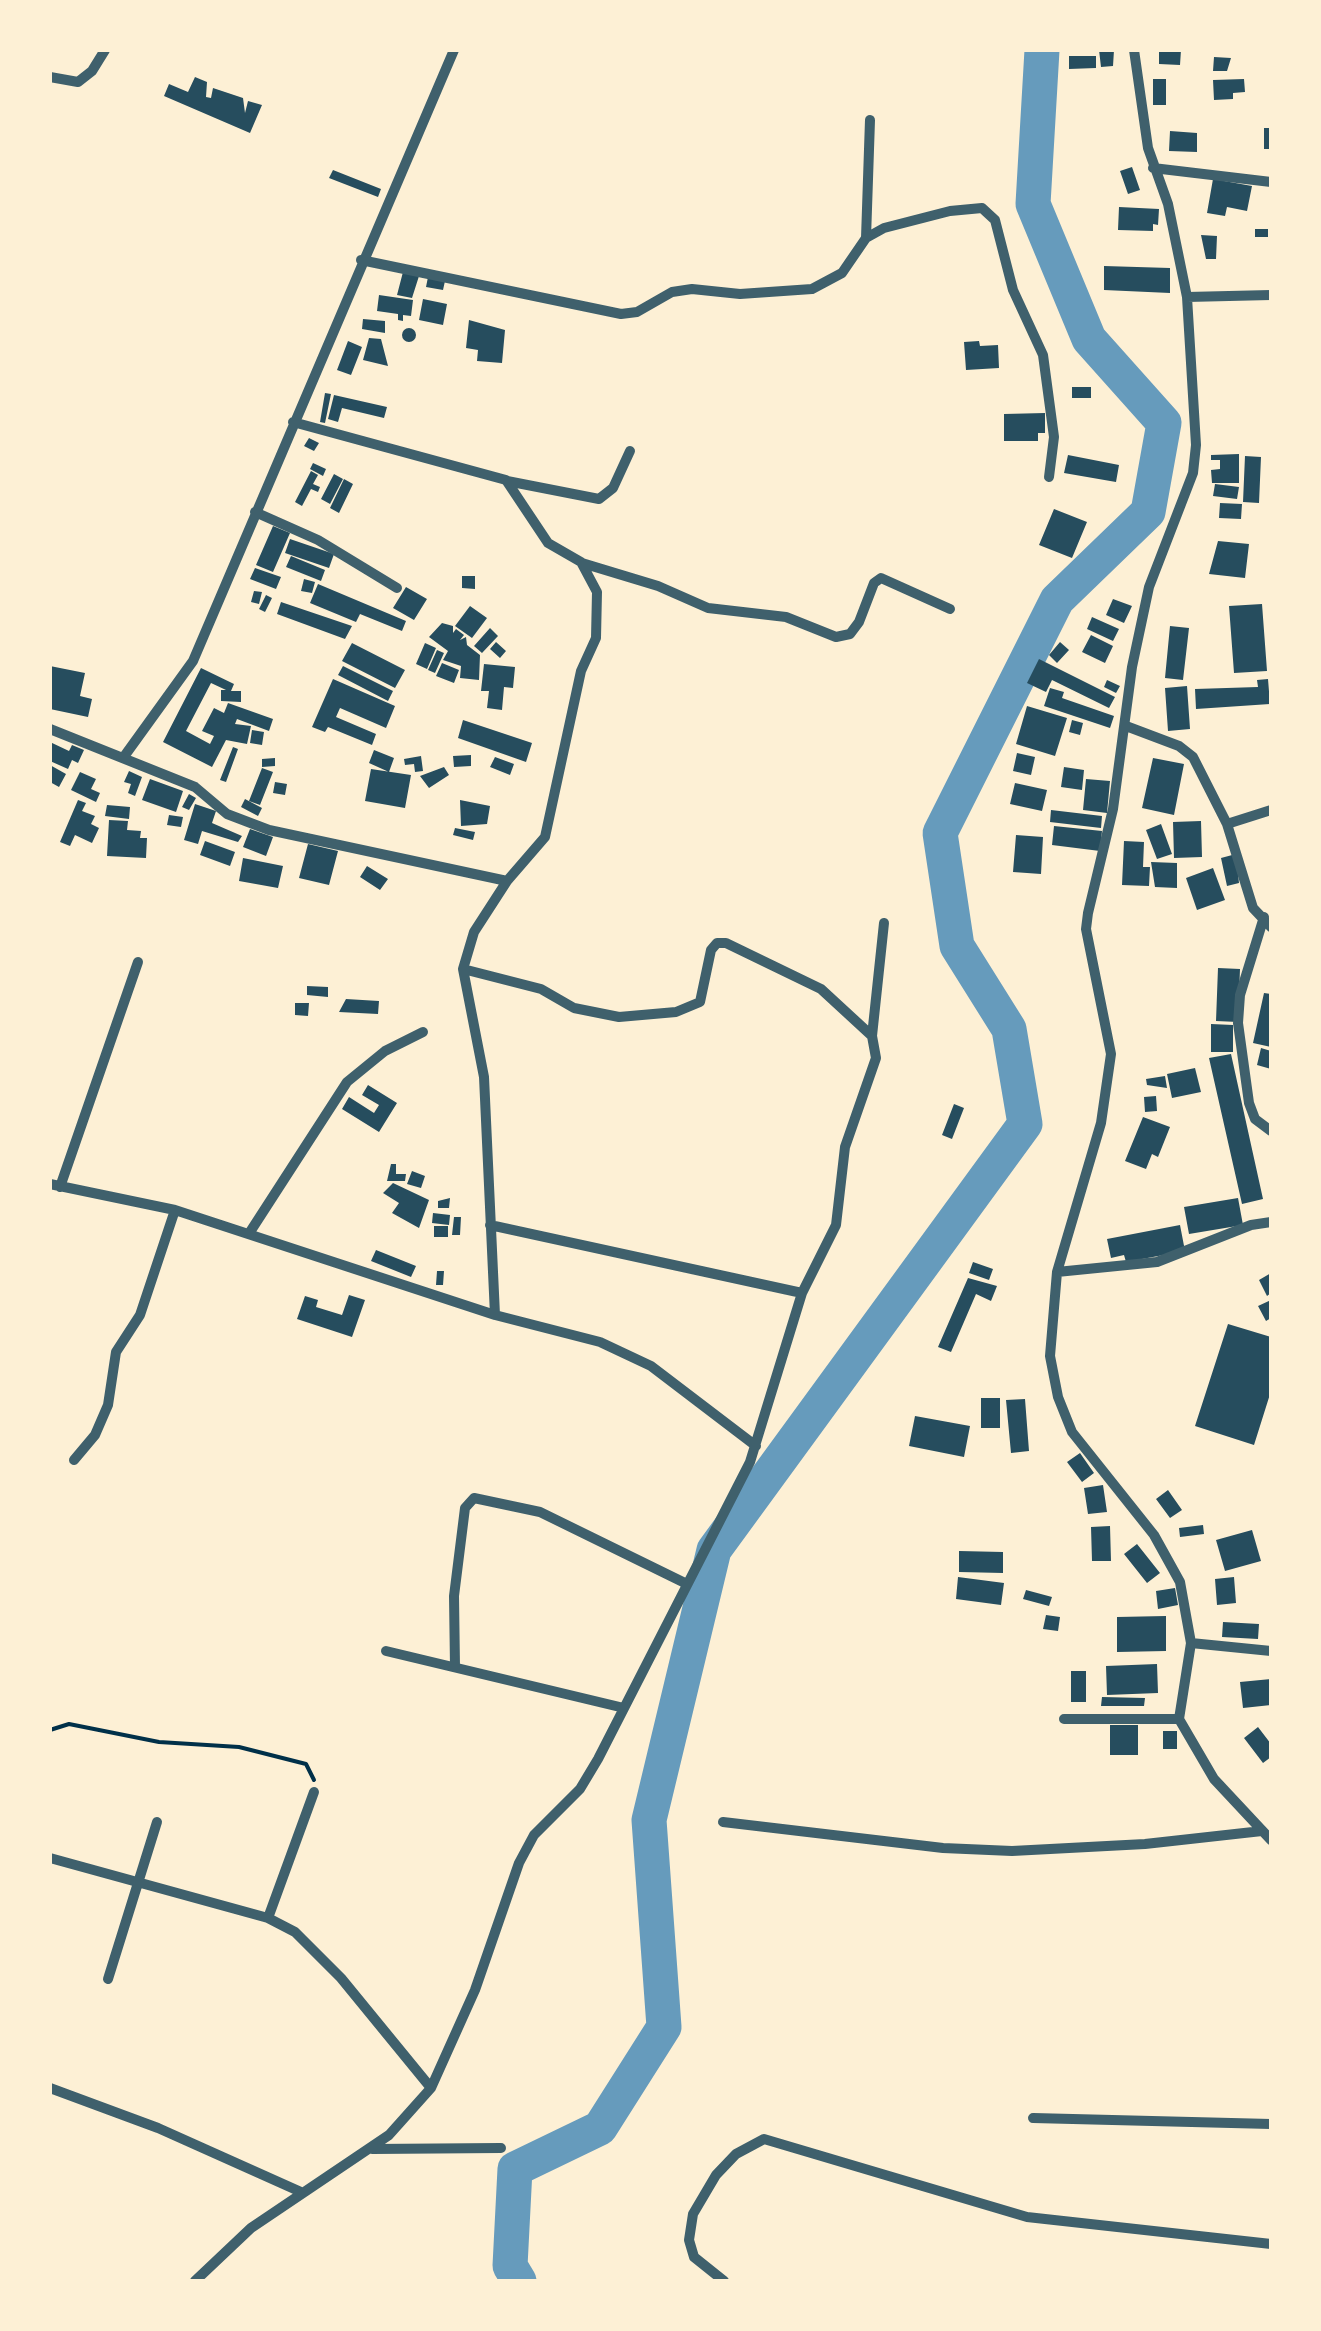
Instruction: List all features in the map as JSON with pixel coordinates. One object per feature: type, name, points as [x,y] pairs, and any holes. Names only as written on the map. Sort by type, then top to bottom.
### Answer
[{"type":"street","points":[[50,77],[78,82],[92,72],[105,50]]},
{"type":"street","points":[[123,758],[193,662],[361,260],[454,50]]},
{"type":"street","points":[[1134,50],[1153,168],[1168,204],[1187,297],[1196,387],[1193,473],[1149,587],[1114,809],[1086,928],[1109,1030],[1106,1096],[1058,1272],[1050,1356],[1058,1397],[1079,1442],[1168,1557],[1180,1582],[1191,1643],[1180,1719],[1214,1779],[1271,1840]]},
{"type":"street","points":[[866,238],[870,120]]},
{"type":"street","points":[[1153,168],[1271,182]]},
{"type":"street","points":[[361,260],[621,314],[637,312],[672,292],[692,289],[740,294],[812,289],[842,273],[866,238],[884,228],[950,211],[982,208],[994,220],[1014,290],[1043,356],[1054,437],[1049,477]]},
{"type":"street","points":[[1187,297],[1271,294]]},
{"type":"street","points":[[293,422],[506,480],[599,498],[612,488],[630,451]]},
{"type":"street","points":[[506,480],[548,543],[581,562],[658,586],[681,600],[708,608],[786,618],[836,637],[850,634],[874,584],[881,578],[950,609]]},
{"type":"street","points":[[255,512],[318,540],[398,588]]},
{"type":"street","points":[[495,1315],[484,1077],[463,970],[474,932],[507,881],[545,837],[581,672],[596,638],[596,592],[581,562]]},
{"type":"street","points":[[1126,726],[1179,746],[1193,757],[1227,824],[1253,908],[1268,922],[1240,995],[1238,1023],[1249,1104],[1255,1119],[1271,1131]]},
{"type":"street","points":[[50,729],[195,787],[227,814],[268,830],[507,881]]},
{"type":"street","points":[[1227,824],[1271,810]]},
{"type":"street","points":[[195,2281],[251,2228],[371,2149],[431,2088],[475,1990],[519,1862],[534,1835],[580,1789],[727,1512],[756,1446],[802,1293],[840,1212],[845,1146],[876,1058],[872,1036],[884,923]]},
{"type":"street","points":[[463,970],[541,989],[574,1008],[619,1017],[692,1008],[700,1002],[717,942],[740,947],[822,990],[872,1036]]},
{"type":"street","points":[[138,962],[55,1185],[176,1210],[495,1315],[625,1352],[725,1418],[756,1446]]},
{"type":"street","points":[[250,1232],[347,1082],[385,1051],[423,1032]]},
{"type":"street","points":[[74,1460],[95,1435],[108,1405],[116,1352],[140,1315],[176,1210]]},
{"type":"street","points":[[1058,1272],[1157,1262],[1251,1225],[1271,1222]]},
{"type":"street","points":[[490,1225],[802,1293]]},
{"type":"street","points":[[455,1667],[454,1596],[467,1500],[474,1498],[540,1512],[687,1584]]},
{"type":"street","points":[[1191,1643],[1271,1651]]},
{"type":"street","points":[[386,1651],[624,1708]]},
{"type":"street","points":[[1064,1719],[1180,1719]]},
{"type":"street","points":[[268,1918],[314,1792]]},
{"type":"street","points":[[108,1979],[157,1822]]},
{"type":"street","points":[[723,1822],[942,1848],[1012,1851],[1145,1844],[1262,1830]]},
{"type":"street","points":[[50,1858],[268,1918],[295,1932],[328,1964],[431,2088]]},
{"type":"street","points":[[50,2088],[158,2128],[301,2192]]},
{"type":"street","points":[[1033,2118],[1271,2124]]},
{"type":"street","points":[[724,2281],[694,2257],[690,2225],[699,2200],[716,2175],[743,2147],[759,2140],[781,2141],[960,2200],[1027,2217],[1271,2244]]},
{"type":"street","points":[[371,2149],[501,2148]]},
{"type":"path","points":[[50,1730],[69,1724],[159,1742],[210,1744],[280,1755],[313,1770],[314,1792]]},
{"type":"building","points":[[1099,50],[1114,50],[1113,66],[1101,67]]},
{"type":"building","points":[[1159,50],[1181,50],[1180,65],[1159,64]]},
{"type":"building","points":[[1069,56],[1096,56],[1096,68],[1069,69]]},
{"type":"building","points":[[1214,57],[1231,58],[1227,71],[1213,71]]},
{"type":"building","points":[[195,77],[207,82],[206,97],[211,98],[213,88],[243,98],[245,113],[248,101],[262,105],[250,133],[164,96],[169,84],[188,92]]},
{"type":"building","points":[[1153,79],[1166,79],[1166,105],[1153,105]]},
{"type":"building","points":[[1244,79],[1245,92],[1233,93],[1233,99],[1214,100],[1213,80]]},
{"type":"building","points":[[1264,128],[1271,128],[1271,149],[1264,149]]},
{"type":"building","points":[[1170,131],[1197,133],[1197,152],[1169,151]]},
{"type":"building","points":[[1132,167],[1140,190],[1128,194],[1120,171]]},
{"type":"building","points":[[333,170],[381,189],[378,197],[329,178]]},
{"type":"building","points":[[1213,179],[1252,186],[1247,211],[1227,207],[1225,216],[1207,213]]},
{"type":"building","points":[[1119,207],[1159,209],[1158,225],[1153,224],[1153,231],[1118,230]]},
{"type":"building","points":[[1255,229],[1268,229],[1268,237],[1255,237]]},
{"type":"building","points":[[1201,235],[1217,236],[1216,259],[1206,259]]},
{"type":"building","points":[[1104,266],[1170,268],[1170,293],[1104,290]]},
{"type":"building","points":[[403,272],[419,276],[412,298],[397,295]]},
{"type":"building","points":[[428,277],[445,281],[443,290],[426,287]]},
{"type":"building","points":[[379,295],[413,300],[411,316],[403,315],[403,321],[398,320],[398,314],[377,311]]},
{"type":"building","points":[[423,299],[447,304],[443,325],[419,320]]},
{"type":"building","points":[[363,319],[385,321],[385,333],[362,329]]},
{"type":"building","points":[[469,320],[505,330],[502,363],[477,361],[478,350],[466,348]]},
{"type":"building","points":[[409,328],[416,335],[409,342],[402,335]]},
{"type":"building","points":[[369,338],[381,339],[388,366],[363,360]]},
{"type":"building","points":[[348,341],[362,347],[351,375],[337,370]]},
{"type":"building","points":[[979,341],[980,346],[998,345],[999,368],[966,370],[964,342]]},
{"type":"building","points":[[1072,387],[1091,387],[1091,398],[1072,398]]},
{"type":"building","points":[[325,393],[331,394],[325,423],[320,422]]},
{"type":"building","points":[[334,395],[387,407],[384,418],[342,408],[338,422],[328,419]]},
{"type":"building","points":[[1045,413],[1045,433],[1038,433],[1038,441],[1004,441],[1004,414]]},
{"type":"building","points":[[309,438],[319,443],[314,451],[304,446]]},
{"type":"building","points":[[1239,454],[1239,483],[1212,483],[1211,470],[1220,469],[1220,460],[1211,460],[1211,455]]},
{"type":"building","points":[[1068,455],[1119,465],[1116,482],[1064,473]]},
{"type":"building","points":[[1245,456],[1261,457],[1259,503],[1243,502]]},
{"type":"building","points":[[313,463],[326,469],[323,476],[310,469]]},
{"type":"building","points":[[311,471],[318,475],[313,484],[320,487],[318,492],[311,489],[302,506],[295,502]]},
{"type":"building","points":[[334,474],[343,479],[330,504],[321,499]]},
{"type":"building","points":[[344,479],[353,484],[339,513],[330,508]]},
{"type":"building","points":[[1215,484],[1239,487],[1237,499],[1213,496]]},
{"type":"building","points":[[1220,503],[1242,504],[1241,519],[1219,518]]},
{"type":"building","points":[[1054,509],[1087,522],[1072,558],[1039,545]]},
{"type":"building","points":[[273,526],[290,533],[273,572],[256,565]]},
{"type":"building","points":[[290,539],[334,554],[329,568],[285,553]]},
{"type":"building","points":[[1218,541],[1249,544],[1245,578],[1209,574]]},
{"type":"building","points":[[291,556],[325,570],[321,581],[286,567]]},
{"type":"building","points":[[255,568],[281,577],[276,589],[250,579]]},
{"type":"building","points":[[462,576],[475,576],[475,589],[462,588]]},
{"type":"building","points":[[304,579],[315,582],[312,593],[301,591]]},
{"type":"building","points":[[318,584],[406,621],[402,631],[360,614],[356,622],[310,603]]},
{"type":"building","points":[[406,587],[427,599],[414,620],[393,608]]},
{"type":"building","points":[[254,591],[262,592],[259,604],[251,602]]},
{"type":"building","points":[[266,595],[272,598],[265,612],[259,609]]},
{"type":"building","points":[[1113,599],[1132,606],[1124,623],[1106,615]]},
{"type":"building","points":[[281,602],[352,626],[345,639],[277,614]]},
{"type":"building","points":[[1262,604],[1267,671],[1234,673],[1229,606]]},
{"type":"building","points":[[470,606],[487,618],[472,638],[455,626]]},
{"type":"building","points":[[1092,617],[1119,629],[1113,641],[1087,629]]},
{"type":"building","points":[[442,623],[453,626],[453,633],[456,629],[464,635],[460,640],[466,637],[467,645],[480,655],[479,680],[460,678],[461,666],[443,660],[448,651],[429,637]]},
{"type":"building","points":[[1170,626],[1189,628],[1183,680],[1165,678]]},
{"type":"building","points":[[490,628],[498,636],[482,653],[474,646]]},
{"type":"building","points":[[1091,635],[1113,646],[1105,663],[1082,652]]},
{"type":"building","points":[[496,642],[506,651],[500,658],[490,649]]},
{"type":"building","points":[[1060,642],[1069,650],[1057,663],[1049,655]]},
{"type":"building","points":[[352,643],[405,670],[395,688],[342,661]]},
{"type":"building","points":[[425,643],[436,648],[427,669],[416,664]]},
{"type":"building","points":[[437,650],[444,653],[435,673],[428,670]]},
{"type":"building","points":[[1039,659],[1115,697],[1109,708],[1052,680],[1046,692],[1027,683]]},
{"type":"building","points":[[442,663],[459,670],[454,683],[436,676]]},
{"type":"building","points":[[484,664],[515,667],[513,688],[504,687],[502,710],[487,708],[489,691],[481,691]]},
{"type":"building","points":[[50,666],[85,673],[80,696],[92,699],[88,717],[50,709]]},
{"type":"building","points":[[343,666],[393,691],[388,701],[338,675]]},
{"type":"building","points":[[201,668],[234,684],[231,691],[241,691],[241,702],[221,701],[221,690],[226,690],[211,683],[186,731],[210,744],[214,736],[202,731],[214,708],[224,713],[228,703],[273,719],[269,731],[237,719],[235,724],[251,726],[247,744],[226,740],[212,767],[163,742]]},
{"type":"building","points":[[333,679],[395,706],[386,728],[340,708],[336,717],[376,734],[372,745],[328,727],[325,732],[312,727]]},
{"type":"building","points":[[1268,679],[1270,704],[1196,709],[1195,689],[1258,687],[1257,680]]},
{"type":"building","points":[[1107,680],[1120,686],[1116,693],[1104,687]]},
{"type":"building","points":[[1187,686],[1190,729],[1168,731],[1165,688]]},
{"type":"building","points":[[1050,688],[1064,692],[1062,698],[1114,716],[1110,728],[1044,706]]},
{"type":"building","points":[[1027,706],[1067,718],[1055,756],[1016,744]]},
{"type":"building","points":[[463,720],[532,743],[526,762],[458,738]]},
{"type":"building","points":[[1072,720],[1083,723],[1080,735],[1069,732]]},
{"type":"building","points":[[252,730],[264,732],[262,745],[250,743]]},
{"type":"building","points":[[50,742],[69,751],[72,745],[84,750],[78,763],[72,760],[68,769],[50,761]]},
{"type":"building","points":[[233,747],[238,749],[226,782],[220,780]]},
{"type":"building","points":[[374,750],[394,758],[389,772],[369,763]]},
{"type":"building","points":[[1017,753],[1035,757],[1031,775],[1013,771]]},
{"type":"building","points":[[471,755],[471,766],[454,767],[453,756]]},
{"type":"building","points":[[421,756],[423,771],[415,772],[414,764],[405,765],[404,759]]},
{"type":"building","points":[[495,757],[514,764],[510,775],[490,767]]},
{"type":"building","points":[[275,758],[275,766],[262,767],[262,759]]},
{"type":"building","points":[[1153,758],[1184,764],[1174,815],[1142,808]]},
{"type":"building","points":[[50,765],[66,774],[59,787],[50,782]]},
{"type":"building","points":[[444,767],[449,775],[429,788],[420,776]]},
{"type":"building","points":[[1064,767],[1084,770],[1082,790],[1061,787]]},
{"type":"building","points":[[262,768],[273,772],[260,805],[249,801]]},
{"type":"building","points":[[371,769],[411,775],[405,808],[365,801]]},
{"type":"building","points":[[129,771],[142,777],[135,796],[128,793],[131,784],[124,782]]},
{"type":"building","points":[[80,772],[96,779],[91,789],[100,793],[96,802],[71,790]]},
{"type":"building","points":[[150,779],[183,791],[176,812],[142,800]]},
{"type":"building","points":[[1086,779],[1110,781],[1107,813],[1083,810]]},
{"type":"building","points":[[275,782],[287,784],[285,795],[273,793]]},
{"type":"building","points":[[1015,783],[1047,790],[1042,811],[1010,804]]},
{"type":"building","points":[[189,794],[196,798],[189,810],[182,807]]},
{"type":"building","points":[[245,799],[262,808],[258,816],[241,807]]},
{"type":"building","points":[[78,800],[86,803],[82,811],[95,816],[91,824],[99,828],[92,843],[75,835],[70,846],[60,842]]},
{"type":"building","points":[[460,800],[490,806],[487,824],[461,826]]},
{"type":"building","points":[[195,804],[216,811],[212,823],[242,836],[238,842],[202,831],[198,844],[184,840]]},
{"type":"building","points":[[107,805],[130,807],[129,819],[105,816]]},
{"type":"building","points":[[1051,810],[1102,816],[1101,828],[1050,822]]},
{"type":"building","points":[[169,815],[183,817],[181,827],[167,825]]},
{"type":"building","points":[[109,820],[128,821],[127,830],[141,831],[140,838],[147,838],[146,858],[107,856]]},
{"type":"building","points":[[1201,821],[1202,857],[1174,858],[1173,822]]},
{"type":"building","points":[[1161,824],[1172,854],[1157,859],[1146,830]]},
{"type":"building","points":[[1054,826],[1102,831],[1100,851],[1052,845]]},
{"type":"building","points":[[455,828],[475,832],[473,840],[453,835]]},
{"type":"building","points":[[250,829],[273,837],[266,856],[243,847]]},
{"type":"building","points":[[1016,835],[1043,837],[1041,874],[1013,872]]},
{"type":"building","points":[[205,841],[235,852],[230,866],[200,855]]},
{"type":"building","points":[[1124,841],[1144,842],[1143,867],[1150,867],[1149,886],[1122,885]]},
{"type":"building","points":[[308,844],[338,851],[329,885],[299,878]]},
{"type":"building","points":[[1236,854],[1239,883],[1227,886],[1221,858]]},
{"type":"building","points":[[243,858],[283,866],[278,888],[239,881]]},
{"type":"building","points":[[1151,862],[1177,863],[1177,888],[1155,887]]},
{"type":"building","points":[[367,866],[388,879],[380,890],[360,877]]},
{"type":"building","points":[[1213,868],[1225,900],[1197,910],[1186,878]]},
{"type":"building","points":[[1218,968],[1240,969],[1238,1022],[1216,1021]]},
{"type":"building","points":[[307,986],[328,987],[328,997],[307,995]]},
{"type":"building","points":[[1264,993],[1271,994],[1271,1047],[1253,1043]]},
{"type":"building","points":[[346,999],[379,1001],[378,1014],[339,1012]]},
{"type":"building","points":[[295,1003],[309,1003],[308,1016],[295,1015]]},
{"type":"building","points":[[1211,1024],[1233,1025],[1233,1052],[1211,1052]]},
{"type":"building","points":[[1261,1048],[1271,1051],[1271,1069],[1257,1065]]},
{"type":"building","points":[[1231,1054],[1263,1199],[1242,1204],[1209,1058]]},
{"type":"building","points":[[1195,1068],[1201,1092],[1172,1098],[1167,1074]]},
{"type":"building","points":[[1165,1076],[1167,1088],[1147,1085],[1146,1079]]},
{"type":"building","points":[[368,1085],[397,1103],[379,1132],[342,1109],[349,1097],[374,1113],[379,1105],[362,1095]]},
{"type":"building","points":[[1156,1096],[1157,1111],[1145,1112],[1144,1097]]},
{"type":"building","points":[[954,1104],[964,1108],[952,1139],[942,1135]]},
{"type":"building","points":[[1143,1117],[1170,1127],[1158,1157],[1152,1154],[1146,1169],[1125,1161]]},
{"type":"building","points":[[391,1164],[396,1164],[396,1174],[406,1174],[405,1181],[387,1181]]},
{"type":"building","points":[[412,1171],[425,1176],[421,1188],[407,1184]]},
{"type":"building","points":[[393,1183],[429,1200],[419,1228],[392,1213],[399,1203],[383,1193]]},
{"type":"building","points":[[450,1198],[449,1208],[438,1208],[438,1201]]},
{"type":"building","points":[[1238,1198],[1243,1225],[1189,1234],[1184,1207]]},
{"type":"building","points":[[433,1213],[450,1215],[449,1225],[432,1223]]},
{"type":"building","points":[[454,1217],[461,1217],[460,1235],[452,1235]]},
{"type":"building","points":[[1180,1225],[1185,1251],[1126,1262],[1124,1255],[1111,1258],[1107,1239]]},
{"type":"building","points":[[434,1226],[448,1226],[448,1237],[434,1237]]},
{"type":"building","points":[[376,1250],[416,1266],[411,1277],[371,1261]]},
{"type":"building","points":[[973,1262],[993,1269],[989,1280],[969,1273]]},
{"type":"building","points":[[437,1271],[444,1271],[443,1285],[436,1285]]},
{"type":"building","points":[[1271,1273],[1271,1293],[1267,1296],[1259,1280]]},
{"type":"building","points":[[968,1278],[997,1286],[991,1301],[976,1294],[951,1352],[938,1347]]},
{"type":"building","points":[[349,1295],[365,1300],[352,1337],[297,1319],[305,1296],[318,1300],[316,1307],[342,1315]]},
{"type":"building","points":[[1271,1300],[1271,1318],[1266,1321],[1258,1306]]},
{"type":"building","points":[[1228,1324],[1271,1337],[1271,1391],[1254,1445],[1195,1426]]},
{"type":"building","points":[[981,1398],[1000,1398],[1000,1428],[981,1428]]},
{"type":"building","points":[[1025,1399],[1029,1451],[1011,1453],[1006,1400]]},
{"type":"building","points":[[915,1416],[970,1426],[964,1457],[909,1446]]},
{"type":"building","points":[[1080,1453],[1094,1473],[1082,1482],[1067,1462]]},
{"type":"building","points":[[1103,1485],[1107,1512],[1088,1514],[1084,1488]]},
{"type":"building","points":[[1168,1490],[1182,1510],[1170,1518],[1156,1499]]},
{"type":"building","points":[[1203,1525],[1204,1534],[1180,1537],[1179,1528]]},
{"type":"building","points":[[1110,1526],[1111,1561],[1092,1561],[1091,1527]]},
{"type":"building","points":[[1252,1530],[1261,1561],[1225,1571],[1216,1540]]},
{"type":"building","points":[[1137,1544],[1160,1573],[1147,1583],[1124,1554]]},
{"type":"building","points":[[959,1551],[1003,1552],[1003,1573],[959,1572]]},
{"type":"building","points":[[958,1577],[1004,1583],[1001,1605],[956,1599]]},
{"type":"building","points":[[1234,1577],[1236,1603],[1217,1605],[1215,1579]]},
{"type":"building","points":[[1175,1588],[1178,1605],[1158,1609],[1156,1591]]},
{"type":"building","points":[[1026,1590],[1052,1597],[1049,1606],[1023,1599]]},
{"type":"building","points":[[1046,1615],[1060,1617],[1058,1631],[1043,1629]]},
{"type":"building","points":[[1166,1616],[1166,1651],[1117,1652],[1117,1617]]},
{"type":"building","points":[[1223,1622],[1259,1624],[1258,1639],[1222,1637]]},
{"type":"building","points":[[1157,1664],[1158,1693],[1107,1695],[1106,1666]]},
{"type":"building","points":[[1071,1671],[1086,1671],[1086,1702],[1071,1702]]},
{"type":"building","points":[[1271,1679],[1271,1705],[1243,1708],[1240,1682]]},
{"type":"building","points":[[1102,1697],[1145,1698],[1144,1706],[1101,1706]]},
{"type":"building","points":[[1110,1725],[1138,1725],[1138,1755],[1110,1755]]},
{"type":"building","points":[[1258,1727],[1271,1744],[1271,1757],[1263,1763],[1244,1738]]},
{"type":"building","points":[[1163,1731],[1177,1731],[1177,1749],[1163,1749]]},
{"type":"waterway","points":[[519,2281],[510,2266],[515,2169],[600,2128],[664,2027],[649,1820],[714,1550],[1025,1124],[1009,1029],[957,946],[940,833],[1057,600],[1148,512],[1164,423],[1089,339],[1033,204],[1042,50]]}]
